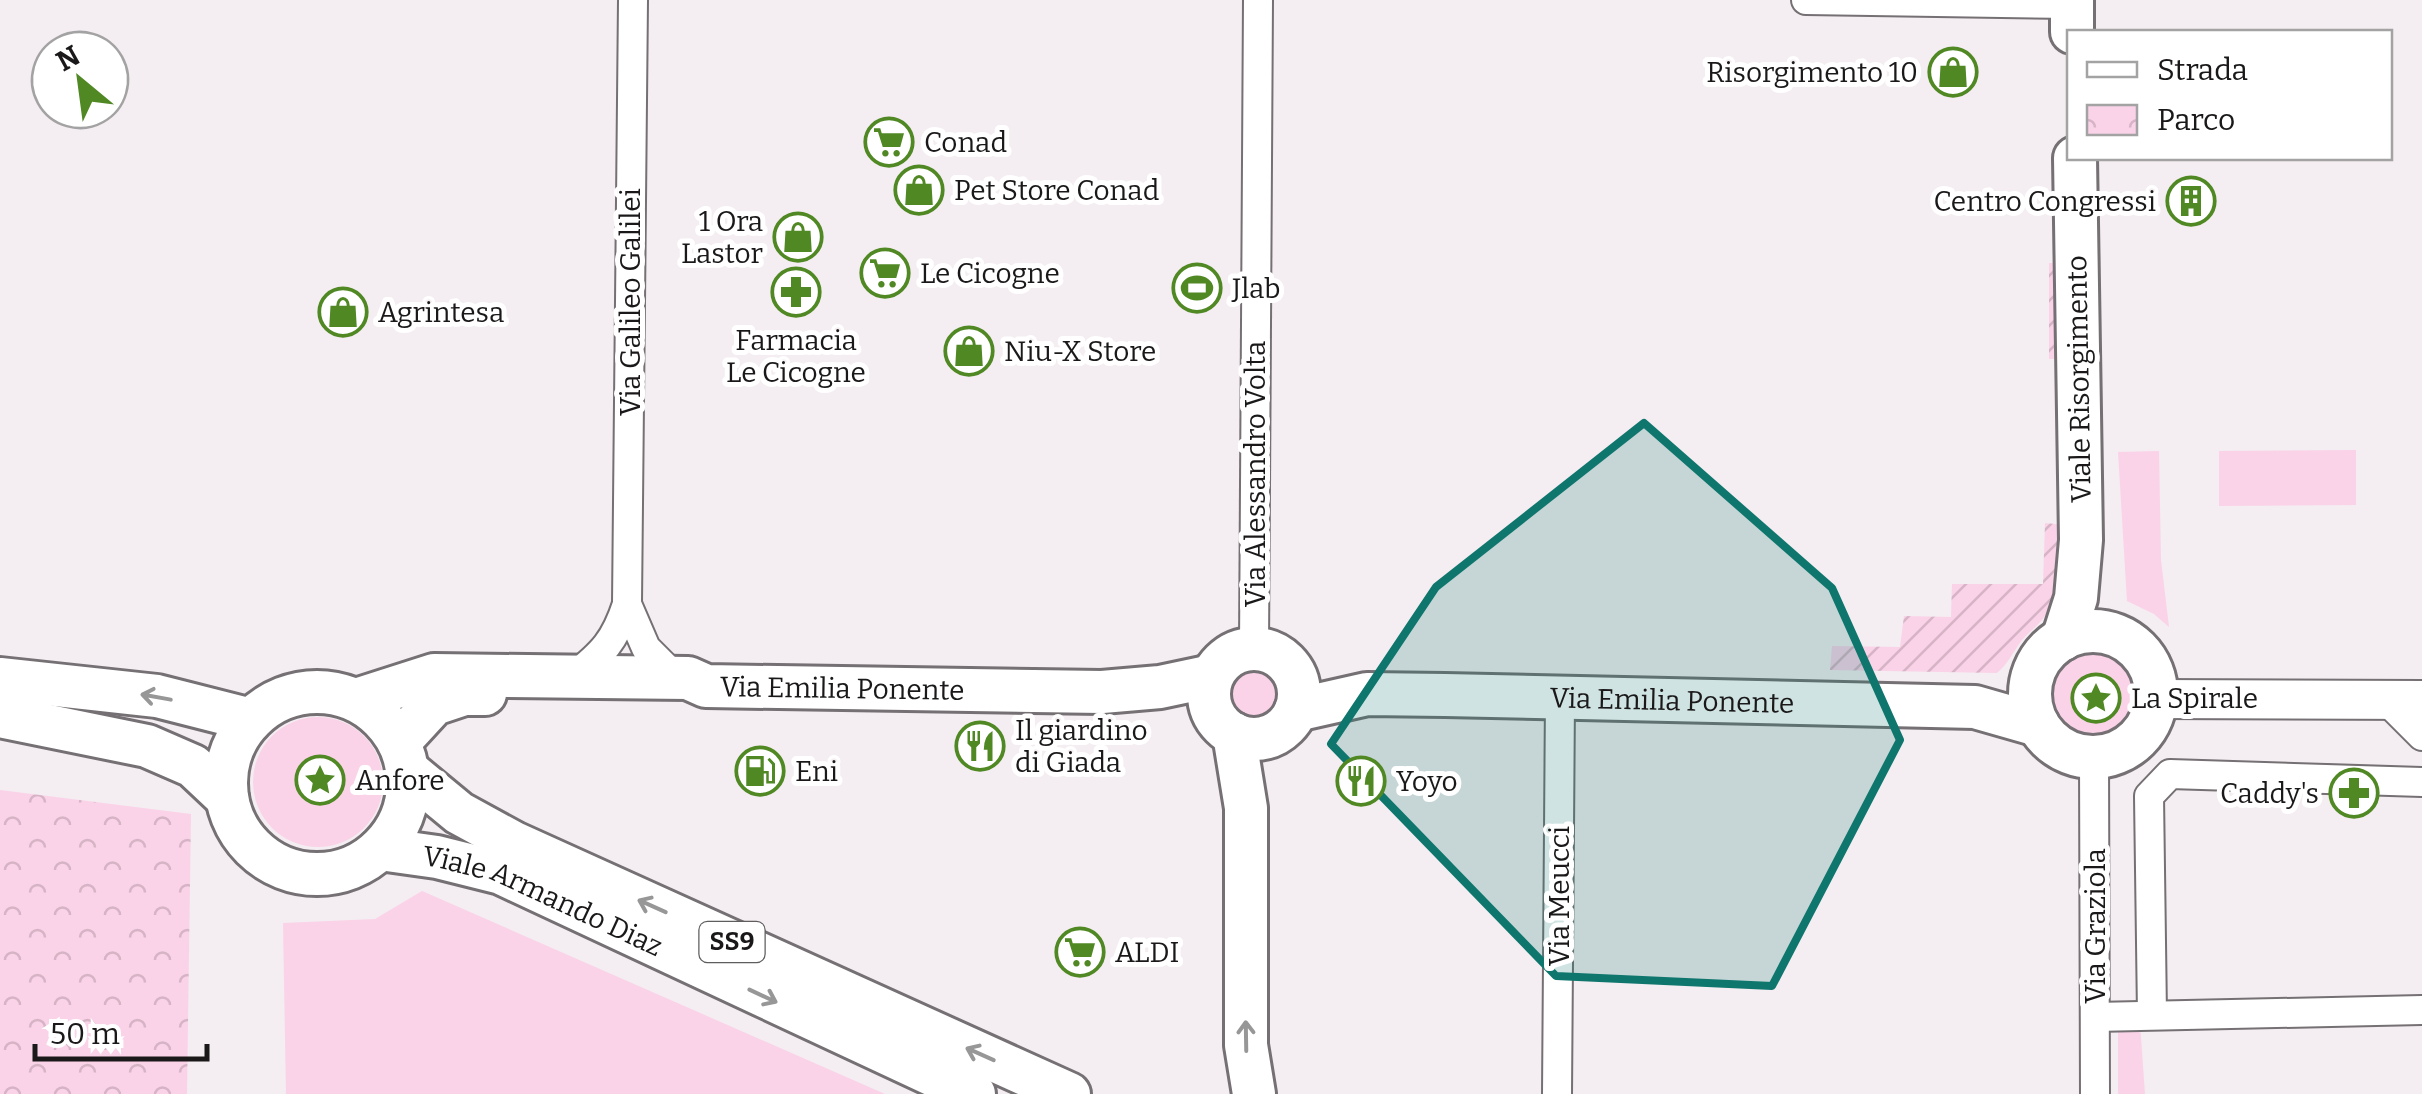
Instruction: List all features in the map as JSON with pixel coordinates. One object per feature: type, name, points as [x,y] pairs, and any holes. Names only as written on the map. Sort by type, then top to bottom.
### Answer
[{"type":"main road","name":"Viale Risorgimento","points":[[2062,639],[2076,598],[2081,540],[2075,160]]},
{"type":"main road","name":"Viale Risorgimento","points":[[2081,540],[2090,585],[2114,635]]},
{"type":"main road","points":[[2097,631],[2114,635],[2132,645],[2146,660],[2154,678],[2156,699],[2152,717],[2129,746],[2094,758],[2077,755],[2048,739],[2038,725],[2031,704],[2031,683],[2037,665],[2062,639],[2097,631]]},
{"type":"main road","points":[[1254,1094],[1246,1045],[1246,808],[1224,659],[1254,648],[1276,654],[1292,670],[1296,695]]},
{"type":"main road","name":"Via Emilia Ponente","points":[[356,700],[434,676],[573,677],[1102,692],[1283,728],[1296,695],[1367,694],[1975,708],[2038,725]]},
{"type":"main road","points":[[0,679],[157,696],[251,720]]},
{"type":"main road","name":"Via Emilia Ponente","points":[[403,756],[434,704],[464,694],[686,697],[691,682]]},
{"type":"main road","name":"Via Emilia Ponente","points":[[1975,708],[2031,683]]},
{"type":"main road","points":[[356,700],[316,692],[292,696],[270,705],[251,720],[235,743],[226,770],[227,798],[234,822],[249,844],[268,862],[297,872],[326,874],[356,866],[380,849],[398,826],[407,798],[403,756]]},
{"type":"main road","points":[[2156,699],[2404,700]]},
{"type":"main road","name":"SS9","points":[[356,700],[381,718],[403,756]]},
{"type":"main road","points":[[0,716],[147,746],[194,766],[227,798]]},
{"type":"main road","name":"Viale Armando Diaz","points":[[403,756],[459,812],[514,843],[1069,1094]]},
{"type":"main road","name":"Viale Armando Diaz","points":[[380,849],[437,857],[501,873],[974,1094]]},
{"type":"street","name":"Via Galileo Galilei","points":[[573,677],[604,652],[628,604],[632,0]]},
{"type":"street","name":"Via Alessandro Volta","points":[[1254,648],[1258,0]]},
{"type":"street","points":[[1806,0],[2072,12]]},
{"type":"street","name":"Via Galileo Galilei","points":[[628,604],[646,648],[691,682]]},
{"type":"street","name":"Via Meucci","points":[[1557,1094],[1560,698]]},
{"type":"street","points":[[2404,700],[2422,736]]},
{"type":"street","name":"Via Graziola","points":[[2094,758],[2095,1094]]},
{"type":"street","points":[[2152,1015],[2150,796],[2170,774],[2422,782]]},
{"type":"street","points":[[2095,1017],[2422,1010]]},
{"type":"highlighted area","points":[[1644,423],[1832,588],[1900,740],[1772,986],[1556,976],[1331,744],[1436,587]]},
{"type":"green space","points":[[2049,263],[2059,263],[2059,359],[2049,359]]},
{"type":"green space","points":[[2356,450],[2356,505],[2219,506],[2219,451]]},
{"type":"green space","points":[[2159,451],[2161,560],[2169,627],[2154,614],[2127,601],[2118,452]]},
{"type":"green space","points":[[2045,523],[2065,525],[2059,577],[2045,616],[1997,673],[1830,670],[1832,646],[1900,647],[1904,616],[1951,617],[1952,584],[2043,584]]},
{"type":"green space","points":[[2093,647],[2110,651],[2125,661],[2135,676],[2139,693],[2135,710],[2125,725],[2110,735],[2093,739],[2076,735],[2061,725],[2051,710],[2047,693],[2051,676],[2061,661],[2076,651]]},
{"type":"green space","points":[[1254,668],[1272,676],[1280,694],[1272,712],[1254,720],[1236,712],[1228,694],[1236,676]]},
{"type":"green space","points":[[318,717],[343,722],[364,736],[378,757],[383,782],[378,807],[364,828],[343,842],[318,847],[293,842],[272,828],[258,807],[253,782],[258,757],[272,736],[293,722]]},
{"type":"green space","points":[[0,790],[191,814],[187,1094],[0,1094]]},
{"type":"green space","points":[[422,891],[885,1094],[286,1094],[283,923],[375,919]]},
{"type":"green space","points":[[2140,1023],[2145,1094],[2118,1094],[2118,1024]]},
{"type":"place","name":"Risorgimento 10","points":[[1953,72]]},
{"type":"place","name":"Conad","points":[[889,142]]},
{"type":"place","name":"Pet Store Conad","points":[[919,190]]},
{"type":"place","name":"Centro Congressi","points":[[2191,201]]},
{"type":"place","name":"1 Ora Lastor","points":[[798,237]]},
{"type":"place","name":"Le Cicogne","points":[[885,273]]},
{"type":"place","name":"Jlab","points":[[1197,288]]},
{"type":"place","name":"Farmacia Le Cicogne","points":[[796,292]]},
{"type":"place","name":"Agrintesa","points":[[343,312]]},
{"type":"place","name":"Niu-X Store","points":[[969,351]]},
{"type":"place","name":"La Spirale","points":[[2096,698]]},
{"type":"place","name":"Il giardino di Giada","points":[[980,746]]},
{"type":"place","name":"Eni","points":[[760,771]]},
{"type":"place","name":"Anfore","points":[[320,780]]},
{"type":"place","name":"Yoyo","points":[[1361,781]]},
{"type":"place","name":"Caddy's","points":[[2354,793]]},
{"type":"place","name":"ALDI","points":[[1080,952]]}]
